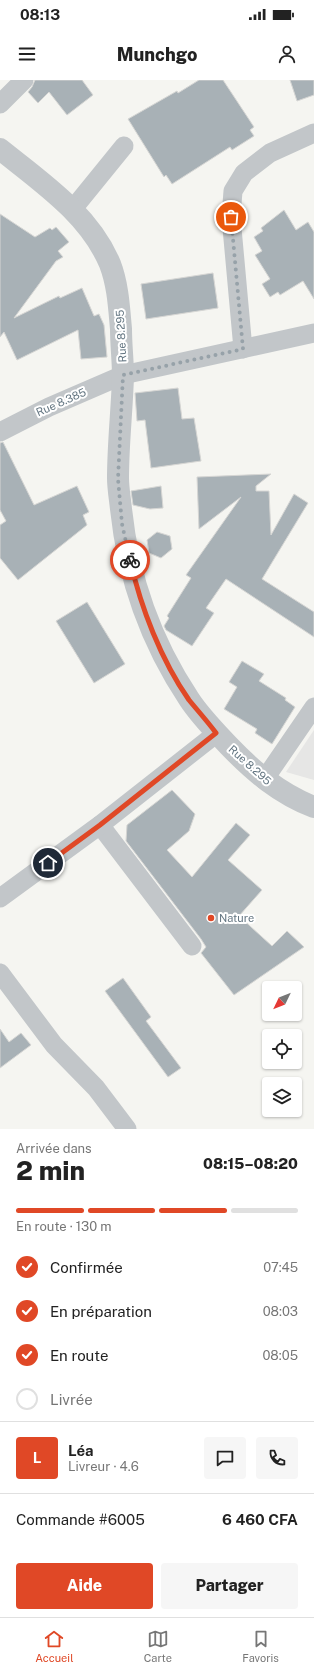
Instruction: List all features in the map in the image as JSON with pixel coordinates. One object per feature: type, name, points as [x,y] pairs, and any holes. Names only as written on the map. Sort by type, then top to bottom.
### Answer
[{"type":"street","points":[[0,104],[24,80]]},
{"type":"street","points":[[243,349],[231,217],[234,191],[244,172],[270,154],[314,133]]},
{"type":"street","points":[[72,210],[124,146]]},
{"type":"street","name":"Rue 8.295","points":[[2,155],[72,210],[99,244],[110,264],[119,294],[123,375],[118,479],[122,524],[135,580],[150,626],[166,661],[189,700],[216,733],[244,762],[264,780],[299,801],[314,807]]},
{"type":"street","name":"Rue 8.385","points":[[0,432],[49,407],[123,375],[314,333]]},
{"type":"street","points":[[264,780],[314,707]]},
{"type":"street","points":[[0,898],[100,825],[216,733]]},
{"type":"street","points":[[100,825],[192,946]]},
{"type":"street","points":[[0,973],[54,1045],[96,1088],[127,1129]]},
{"type":"shaded area","points":[[314,730],[314,780],[286,772]]},
{"type":"building","points":[[35,80],[82,80],[93,95],[67,115],[49,92],[38,103],[28,92]]},
{"type":"building","points":[[199,80],[223,80],[254,127],[250,130],[254,136],[232,150],[230,147],[172,184],[166,175],[164,177],[128,119],[177,91],[178,93]]},
{"type":"building","points":[[290,80],[314,80],[314,95],[297,101]]},
{"type":"building","points":[[284,210],[296,230],[308,222],[314,232],[314,299],[303,281],[280,295],[278,292],[270,297],[262,284],[270,279],[255,255],[262,251],[254,237],[263,231],[261,228]]},
{"type":"building","points":[[0,214],[35,237],[50,228],[52,230],[56,227],[69,242],[58,251],[63,257],[56,261],[14,318],[59,296],[60,298],[82,288],[94,316],[99,314],[104,325],[107,357],[81,359],[78,330],[17,360],[4,332],[0,337]]},
{"type":"building","points":[[213,273],[218,308],[146,319],[141,284]]},
{"type":"building","points":[[178,388],[182,419],[194,418],[201,461],[151,468],[145,420],[137,421],[135,393]]},
{"type":"building","points":[[3,442],[34,505],[77,486],[89,512],[83,515],[87,525],[18,580],[0,558],[0,525],[6,521],[0,510],[0,443]]},
{"type":"building","points":[[271,474],[256,486],[256,491],[269,491],[271,535],[294,494],[308,503],[262,579],[314,612],[314,637],[226,579],[206,608],[214,613],[192,646],[166,630],[164,626],[169,618],[167,616],[191,578],[186,575],[241,497],[199,529],[197,477]]},
{"type":"building","points":[[161,486],[163,508],[150,509],[133,505],[131,491]]},
{"type":"building","points":[[157,532],[170,536],[172,549],[161,558],[149,553],[147,540]]},
{"type":"building","points":[[87,602],[125,664],[94,683],[56,621]]},
{"type":"building","points":[[242,661],[264,674],[259,681],[286,698],[285,700],[295,707],[272,744],[255,733],[257,729],[224,709],[237,687],[229,682]]},
{"type":"building","name":"Nature","points":[[172,790],[195,814],[189,831],[167,850],[192,877],[236,823],[250,835],[228,860],[262,890],[239,916],[272,946],[287,931],[304,947],[234,995],[201,953],[206,947],[201,939],[126,841],[127,825]]},
{"type":"building","points":[[123,978],[151,1017],[146,1021],[181,1068],[168,1077],[105,991]]},
{"type":"building","points":[[0,1029],[9,1042],[21,1033],[31,1045],[0,1068]]},
{"type":"way so far","points":[[130,560],[122,524],[118,479],[123,375],[243,349],[231,217]]},
{"type":"place","name":"Nature","points":[[211,918]]},
{"type":"route","points":[[48,863],[100,825],[216,733],[189,700],[166,661],[150,626],[130,560]]}]
